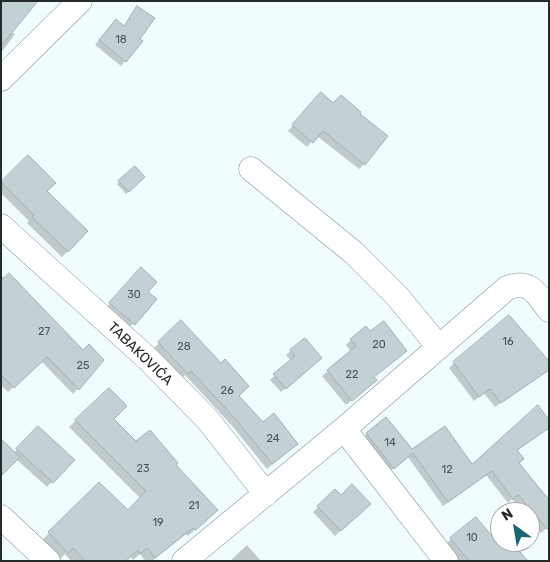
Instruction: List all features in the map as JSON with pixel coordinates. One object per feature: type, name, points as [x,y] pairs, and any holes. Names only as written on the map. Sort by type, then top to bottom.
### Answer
[{"type":"street","points":[[1,79],[80,1]]},
{"type":"street","points":[[251,169],[354,253],[397,296],[439,347]]},
{"type":"street","name":"TABAKOVIĆA","points":[[1,226],[148,359],[208,420],[266,494]]},
{"type":"street","points":[[184,561],[344,429],[507,288],[522,284],[529,287],[549,310]]},
{"type":"street","points":[[344,429],[446,561]]},
{"type":"street","points":[[1,517],[48,561]]},
{"type":"building","points":[[1,1],[38,1],[1,46]]},
{"type":"building","points":[[137,6],[155,18],[140,39],[143,41],[126,62],[99,40],[116,19],[124,26]]},
{"type":"building","points":[[321,92],[333,103],[341,95],[361,112],[360,114],[388,136],[365,165],[323,131],[313,143],[292,125]]},
{"type":"building","points":[[28,155],[56,183],[47,191],[88,231],[68,252],[32,217],[34,215],[1,182]]},
{"type":"building","points":[[135,166],[145,177],[129,192],[118,181]]},
{"type":"building","points":[[141,267],[157,282],[148,292],[157,299],[135,325],[109,303]]},
{"type":"building","points":[[9,273],[83,350],[89,344],[104,360],[79,390],[47,357],[14,388],[1,375],[1,281]]},
{"type":"building","points":[[509,315],[549,361],[549,370],[501,403],[490,389],[479,397],[453,362]]},
{"type":"building","points":[[181,320],[221,363],[225,359],[249,386],[239,396],[263,422],[274,413],[298,444],[272,464],[238,422],[191,371],[188,374],[158,342]]},
{"type":"building","points":[[384,321],[407,351],[374,377],[377,380],[352,401],[327,370],[356,346],[350,339],[366,326],[370,331]]},
{"type":"building","points":[[305,338],[322,358],[286,389],[273,374],[295,356],[290,350]]},
{"type":"building","points":[[109,388],[127,406],[114,419],[136,441],[150,430],[178,463],[176,465],[218,510],[196,530],[193,528],[155,558],[148,548],[140,554],[138,550],[126,561],[85,561],[73,548],[68,553],[48,532],[99,482],[128,510],[146,491],[75,420]]},
{"type":"building","points":[[538,405],[549,420],[549,428],[517,450],[524,459],[519,463],[549,500],[549,531],[540,521],[540,502],[524,502],[518,495],[513,499],[492,471],[448,502],[413,453],[394,469],[366,433],[386,417],[412,449],[445,426],[472,464]]},
{"type":"building","points":[[38,426],[75,460],[53,483],[16,449]]},
{"type":"building","points":[[1,439],[20,457],[1,476]]},
{"type":"building","points":[[352,484],[371,504],[341,531],[317,506],[335,489],[341,495]]},
{"type":"building","points":[[476,517],[490,534],[490,552],[520,552],[528,561],[469,561],[450,538]]}]
